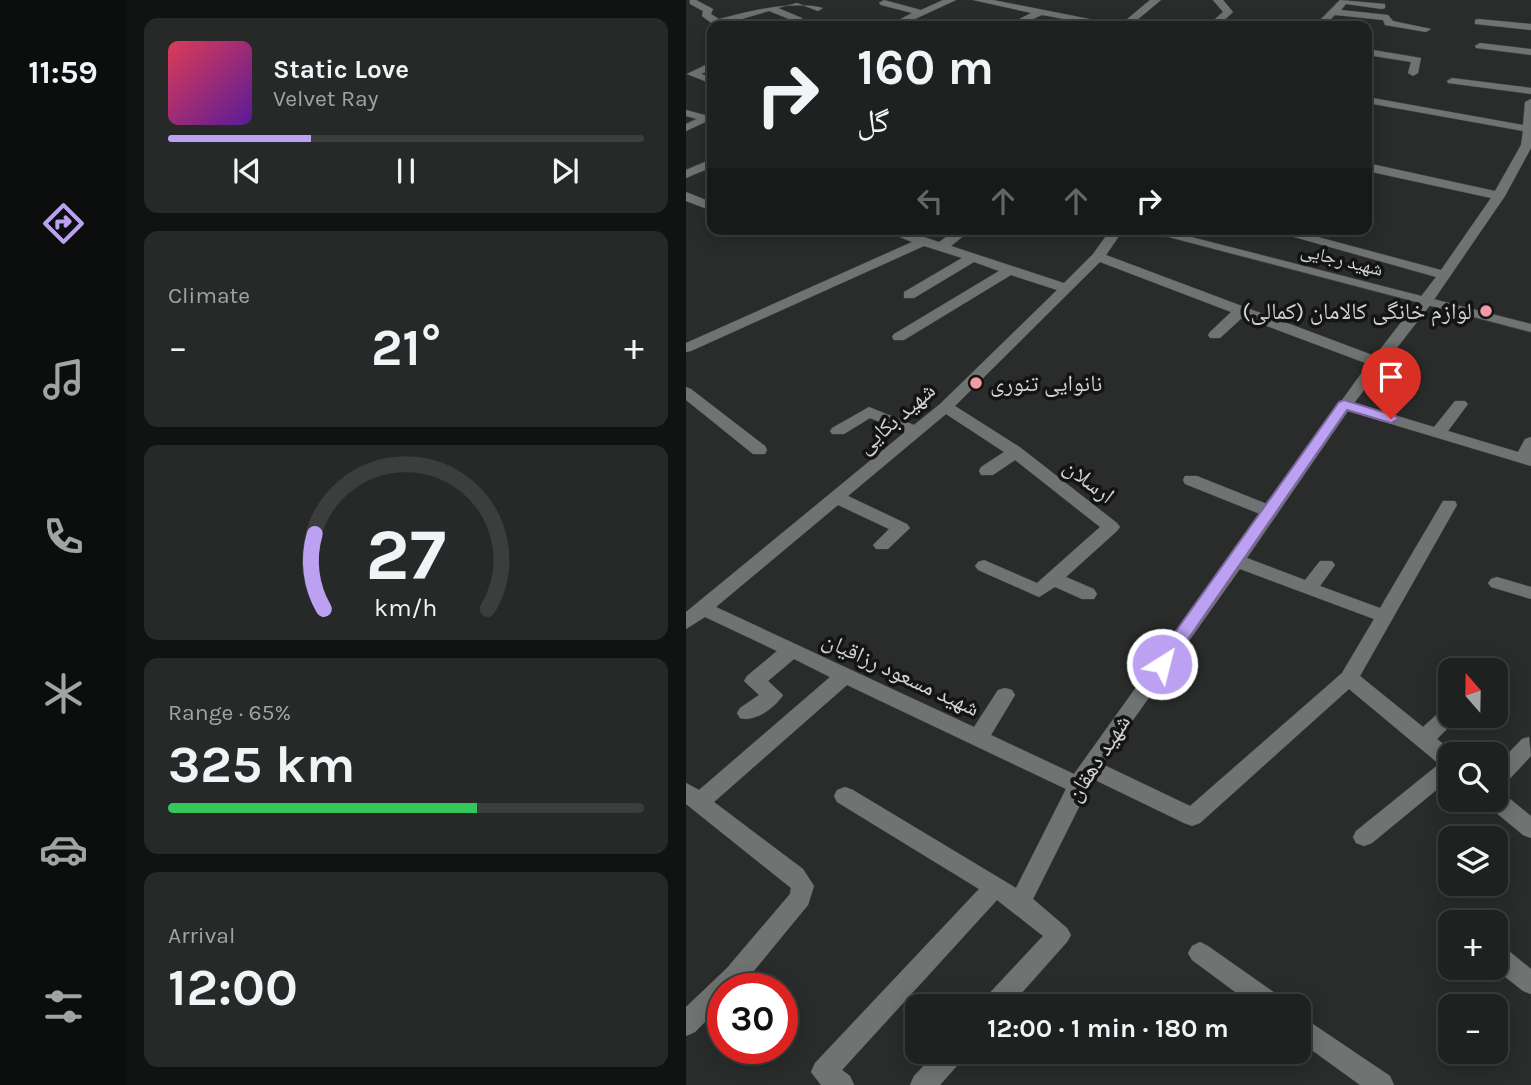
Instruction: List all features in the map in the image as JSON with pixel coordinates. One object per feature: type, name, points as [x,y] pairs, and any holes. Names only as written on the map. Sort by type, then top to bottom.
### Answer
[{"type":"street","points":[[904,21],[951,0]]},
{"type":"street","points":[[978,0],[1089,21]]},
{"type":"street","points":[[1021,8],[1032,0]]},
{"type":"street","points":[[1130,21],[1156,0]]},
{"type":"street","points":[[1218,0],[1228,12],[1218,21]]},
{"type":"street","points":[[1324,21],[1344,0],[1391,7]]},
{"type":"street","points":[[731,21],[797,1],[818,8]]},
{"type":"street","points":[[690,2],[710,11],[705,14],[714,21]]},
{"type":"street","points":[[884,3],[922,13]]},
{"type":"street","points":[[769,8],[799,20]]},
{"type":"street","points":[[1021,21],[1040,12]]},
{"type":"street","points":[[1333,12],[1388,19],[1388,23],[1426,29]]},
{"type":"street","points":[[1478,22],[1531,27]]},
{"type":"street","points":[[1480,46],[1531,52]]},
{"type":"street","points":[[1372,53],[1417,60],[1413,73]]},
{"type":"street","points":[[707,67],[692,74],[707,79]]},
{"type":"street","points":[[1452,81],[1531,92]]},
{"type":"street","points":[[1372,101],[1530,125]]},
{"type":"street","points":[[1529,146],[1531,102]]},
{"type":"street","points":[[686,113],[707,118]]},
{"type":"street","points":[[686,128],[707,120]]},
{"type":"street","name":"شهید دهقان","points":[[1020,902],[1083,776],[1344,405],[1426,301],[1499,196],[1529,146]]},
{"type":"street","points":[[686,174],[707,165]]},
{"type":"street","points":[[1372,168],[1499,196]]},
{"type":"street","points":[[686,196],[707,205]]},
{"type":"street","points":[[905,235],[1065,288]]},
{"type":"street","points":[[942,246],[958,235]]},
{"type":"street","name":"شهید بکایی","points":[[686,622],[945,407],[1098,257],[1114,235]]},
{"type":"street","name":"شهید رجایی","points":[[1168,235],[1531,328]]},
{"type":"street","points":[[1294,235],[1443,275]]},
{"type":"street","points":[[686,348],[924,241]]},
{"type":"street","points":[[909,295],[974,257]]},
{"type":"street","points":[[1098,257],[1377,362]]},
{"type":"street","points":[[898,337],[1011,270]]},
{"type":"street","points":[[1214,335],[1241,311]]},
{"type":"street","points":[[686,392],[759,450]]},
{"type":"street","points":[[1438,433],[1460,404]]},
{"type":"street","points":[[1344,405],[1527,460],[1531,442]]},
{"type":"street","name":"ارسلان","points":[[945,407],[1015,452],[1111,527],[1053,579]]},
{"type":"street","points":[[838,432],[869,412],[915,431]]},
{"type":"street","points":[[987,471],[1015,452]]},
{"type":"street","points":[[1191,480],[1270,512]]},
{"type":"street","points":[[838,498],[901,528],[882,545]]},
{"type":"street","points":[[1438,752],[1349,678],[1449,505]]},
{"type":"street","points":[[1236,561],[1384,616]]},
{"type":"street","points":[[1309,588],[1326,565]]},
{"type":"street","points":[[984,566],[1038,591],[1053,579],[1088,594]]},
{"type":"street","points":[[1497,583],[1531,593]]},
{"type":"street","name":"شهید مسعود رزاقیان","points":[[703,608],[978,738],[1192,817],[1349,678]]},
{"type":"street","points":[[747,713],[773,695],[754,681],[792,650]]},
{"type":"street","points":[[686,1024],[735,976],[800,898],[803,886],[795,876],[692,797],[845,675]]},
{"type":"street","points":[[978,738],[1005,695]]},
{"type":"street","points":[[1423,739],[1438,725]]},
{"type":"street","points":[[1508,767],[1529,745]]},
{"type":"street","points":[[1364,837],[1438,775]]},
{"type":"street","points":[[845,796],[1020,902],[1059,935],[1005,994]]},
{"type":"street","points":[[1508,810],[1531,829]]},
{"type":"street","points":[[841,1085],[824,1072],[995,887]]},
{"type":"street","points":[[1200,953],[1256,994]]},
{"type":"street","points":[[1508,965],[1531,983]]},
{"type":"street","points":[[1311,1034],[1381,1085]]},
{"type":"street","points":[[923,1085],[942,1064]]},
{"type":"place","name":"لوازم خانگی کالامان (کمالی)","points":[[1486,311]]},
{"type":"place","name":"نانوایی تنوری","points":[[976,383]]},
{"type":"route","points":[[1162,664],[1344,405],[1391,419]]}]
